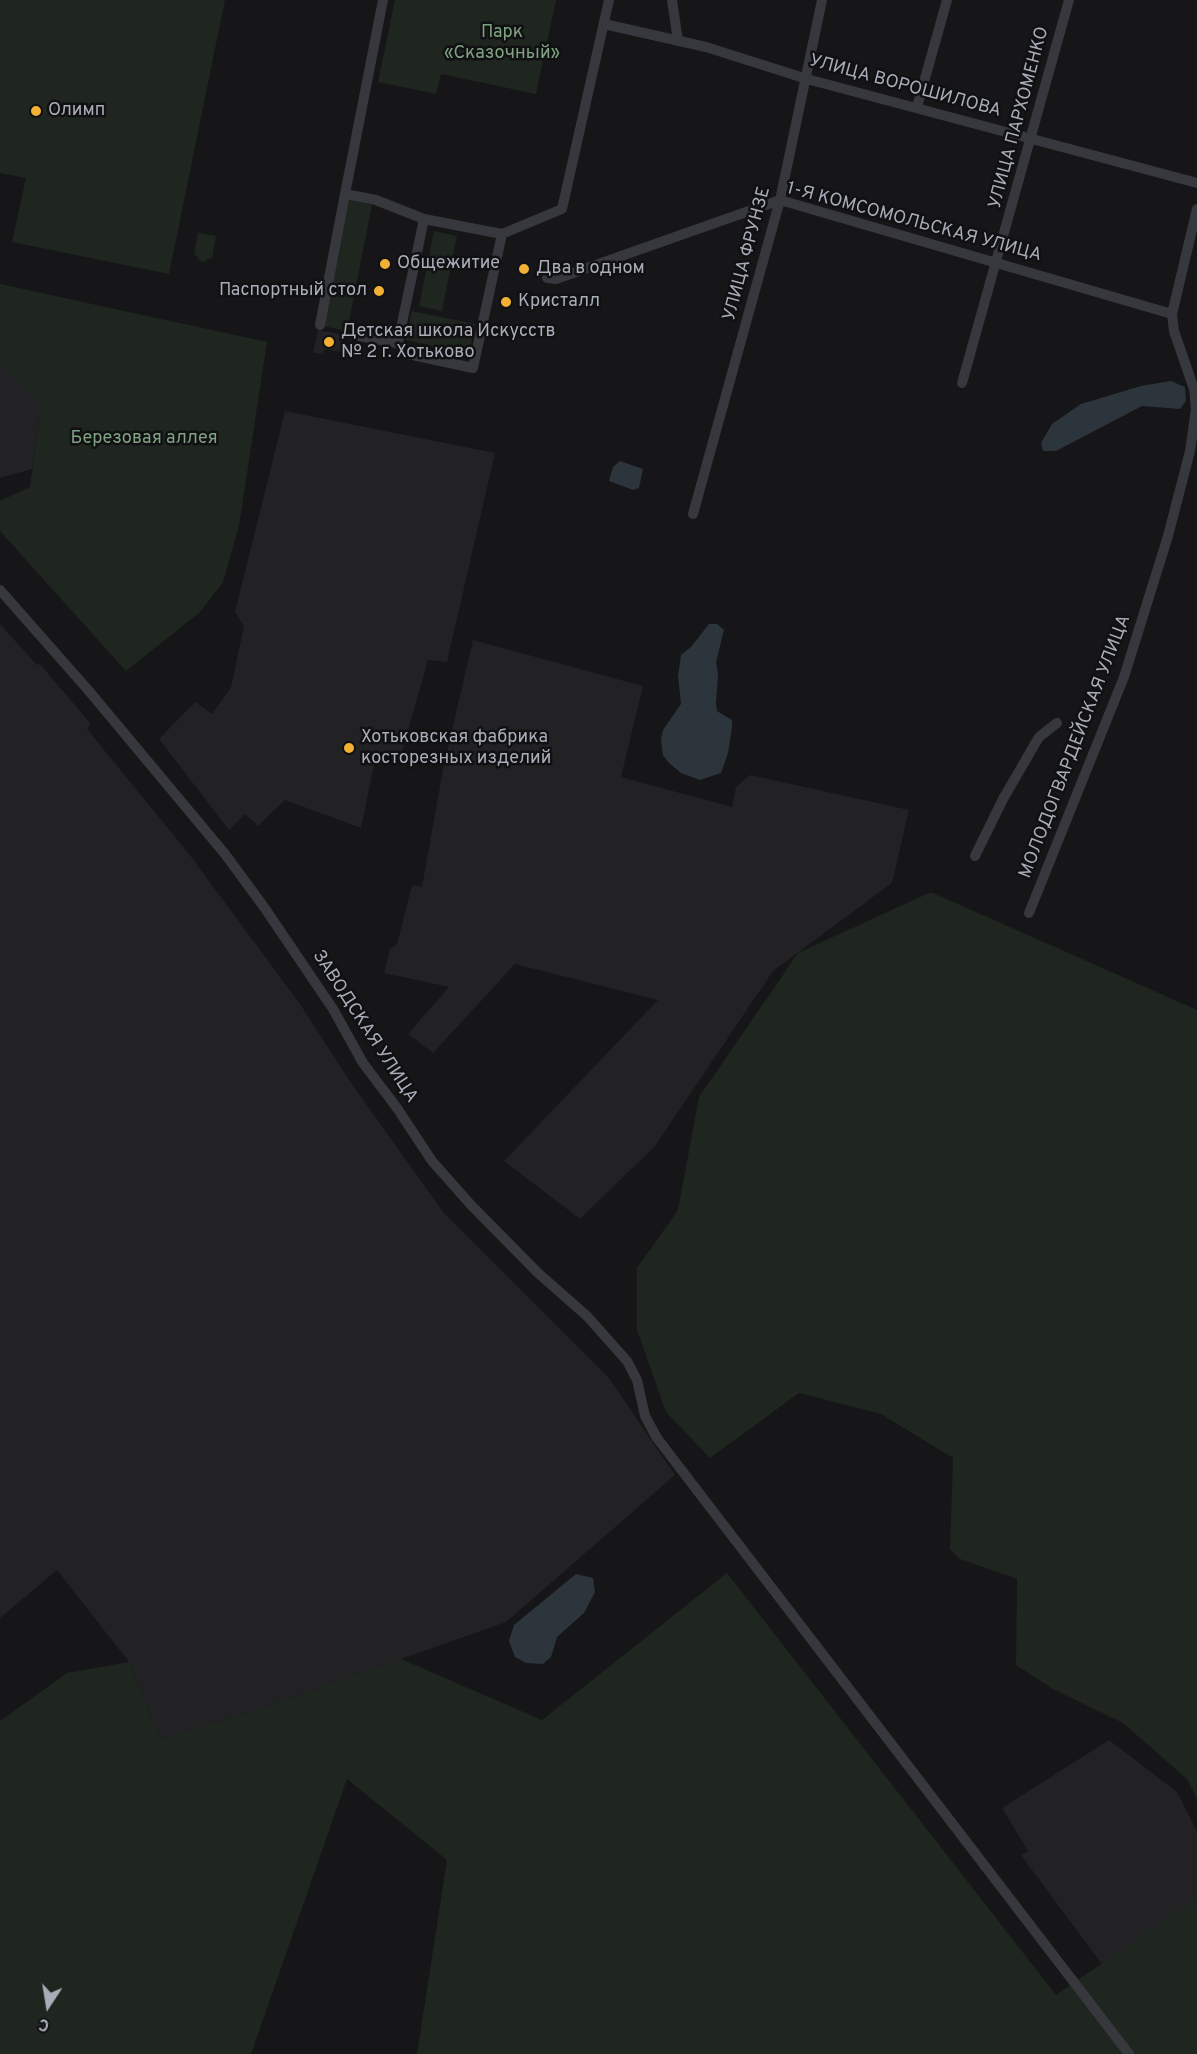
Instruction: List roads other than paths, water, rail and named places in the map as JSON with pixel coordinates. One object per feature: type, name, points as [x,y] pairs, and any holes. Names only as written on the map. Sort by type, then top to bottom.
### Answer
[{"type":"street","points":[[320,325],[383,0]]},
{"type":"street","points":[[345,194],[376,200],[424,219],[502,234],[562,209],[609,0]]},
{"type":"street","points":[[672,0],[678,41]]},
{"type":"street","name":"УЛИЦА ФРУНЗЕ","points":[[693,514],[780,200],[822,0]]},
{"type":"street","points":[[917,107],[947,0]]},
{"type":"street","name":"УЛИЦА ПАРХОМЕНКО","points":[[962,383],[1069,0]]},
{"type":"street","name":"УЛИЦА ВОРОШИЛОВА","points":[[604,24],[706,47],[807,79],[1032,137],[1197,183]]},
{"type":"street","name":"1-Я КОМСОМОЛЬСКАЯ УЛИЦА","points":[[547,278],[556,279],[567,276],[780,200],[997,261],[1172,314]]},
{"type":"street","points":[[1172,314],[1197,209]]},
{"type":"street","points":[[398,342],[424,219]]},
{"type":"street","points":[[354,335],[398,342],[408,354],[473,368],[502,234]]},
{"type":"street","name":"МОЛОДОГВАРДЕЙСКАЯ УЛИЦА","points":[[1029,913],[1124,677],[1165,547],[1188,460],[1194,429],[1194,389],[1174,331],[1172,314]]},
{"type":"street","name":"ЗАВОДСКАЯ УЛИЦА","points":[[0,590],[89,691],[225,854],[271,916],[333,1010],[363,1063],[432,1161],[471,1205],[538,1273],[587,1316],[627,1361],[634,1372],[650,1427],[1129,2054]]},
{"type":"street","points":[[975,856],[1003,799],[1039,737],[1057,723]]},
{"type":"place","name":"Олимп","points":[[36,111]]},
{"type":"place","name":"Общежитие","points":[[385,264]]},
{"type":"place","name":"Два в одном","points":[[524,269]]},
{"type":"place","name":"Паспортный стол","points":[[379,291]]},
{"type":"place","name":"Кристалл","points":[[506,302]]},
{"type":"place","name":"Детская школа Искусств № 2 г. Хотьково","points":[[329,342]]},
{"type":"place","name":"Хотьковская фабрика косторезных изделий","points":[[349,748]]},
{"type":"park label","name":"Парк «Сказочный»","points":[[502,43]]},
{"type":"park label","name":"Березовая аллея","points":[[144,439]]}]
